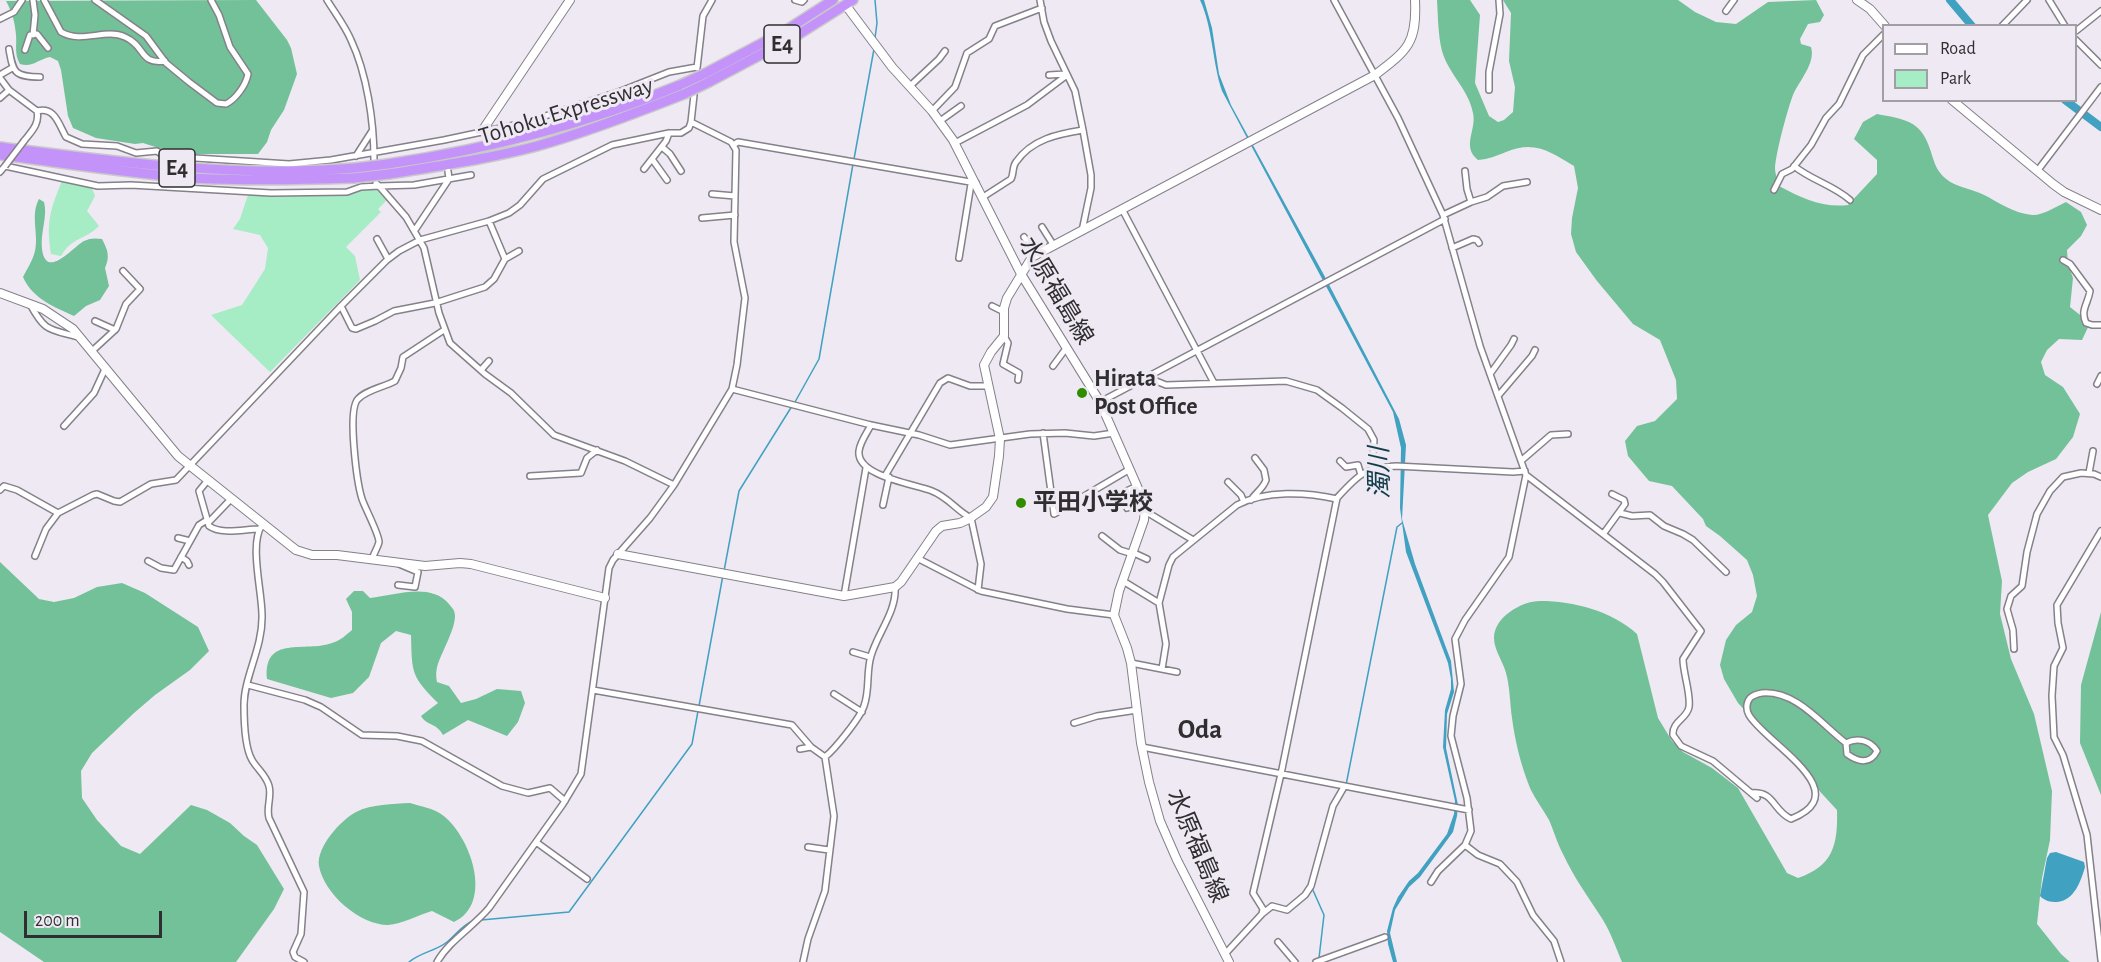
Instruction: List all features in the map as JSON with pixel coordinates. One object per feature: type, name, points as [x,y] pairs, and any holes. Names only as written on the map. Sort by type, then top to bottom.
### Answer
[{"type":"highway","name":"E4","points":[[686,91],[702,73],[785,31],[833,0]]},
{"type":"highway","name":"E4","points":[[702,73],[796,36],[851,2]]},
{"type":"highway","name":"Tohoku Expressway","points":[[355,173],[449,165],[537,146],[620,119],[686,91]]},
{"type":"highway","name":"E4","points":[[0,147],[189,169],[355,173]]},
{"type":"highway","name":"E4","points":[[0,155],[189,178],[263,180],[355,173]]},
{"type":"street","points":[[0,20],[14,12],[22,0]]},
{"type":"street","points":[[33,0],[35,15],[33,35]]},
{"type":"street","points":[[45,0],[61,32],[66,35],[89,37],[122,35],[139,46],[148,60],[154,63],[165,61]]},
{"type":"street","points":[[95,0],[146,36],[165,61],[189,82],[217,103],[225,104],[234,97],[246,81],[248,74],[230,47],[211,0]]},
{"type":"street","points":[[327,0],[357,52],[368,91],[374,156]]},
{"type":"street","points":[[482,131],[570,0]]},
{"type":"street","points":[[12,68],[0,77],[9,90],[37,111],[46,111],[57,117],[66,137],[75,142],[117,146],[136,153],[157,151],[164,156],[289,164],[374,156],[552,114],[669,72],[702,73],[702,16],[712,0]]},
{"type":"street","points":[[795,0],[802,2],[804,0]]},
{"type":"street","points":[[1040,0],[1051,41],[1075,91],[1083,130],[1091,188],[1082,231]]},
{"type":"street","points":[[1334,0],[1413,147],[1444,217],[1480,346],[1526,472],[1509,557],[1465,620],[1455,639],[1461,684],[1453,716],[1451,736],[1469,810],[1471,831],[1465,845],[1438,870],[1431,882]]},
{"type":"street","points":[[1018,380],[1019,373],[1003,364],[1008,343],[1004,336],[1004,312],[1007,298],[1032,257],[1375,75],[1398,58],[1408,46],[1416,18],[1415,0]]},
{"type":"street","points":[[1490,90],[1488,72],[1500,14],[1499,0]]},
{"type":"street","points":[[1726,11],[1734,0]]},
{"type":"street","points":[[1857,0],[1870,9],[1883,24]]},
{"type":"street","points":[[2004,24],[2027,0]]},
{"type":"street","points":[[2049,0],[2064,24]]},
{"type":"street","name":"水原福島線","points":[[851,2],[874,43],[932,111],[955,143],[1021,274],[1100,402],[1137,486],[1145,511],[1143,528],[1123,581],[1114,615],[1131,663],[1142,747],[1160,821],[1177,860],[1227,958]]},
{"type":"street","points":[[932,111],[954,87],[967,53],[989,39],[995,26],[1042,8]]},
{"type":"street","points":[[2077,30],[2101,11]]},
{"type":"street","points":[[24,50],[30,35],[37,34],[48,48]]},
{"type":"street","points":[[1774,189],[1782,174],[1792,170],[1811,145],[1826,118],[1839,104],[1863,54],[1882,35]]},
{"type":"street","points":[[2077,41],[2101,65]]},
{"type":"street","points":[[9,49],[12,68],[22,75],[40,77]]},
{"type":"street","points":[[910,86],[945,51]]},
{"type":"street","points":[[1049,75],[1067,74]]},
{"type":"street","points":[[955,143],[1027,105],[1067,74]]},
{"type":"street","points":[[2038,170],[2101,87]]},
{"type":"street","points":[[0,98],[9,90]]},
{"type":"street","points":[[35,556],[46,529],[58,513],[93,495],[97,494],[120,502],[150,484],[176,480],[341,306],[388,260],[420,240],[489,221],[509,213],[520,205],[543,179],[612,145],[669,133],[685,132],[691,122],[686,91]]},
{"type":"street","points":[[1954,102],[2064,192],[2101,210]]},
{"type":"street","points":[[940,121],[961,106]]},
{"type":"street","points":[[0,172],[36,124],[37,111]]},
{"type":"street","points":[[437,962],[442,953],[489,908],[577,781],[583,768],[609,568],[674,485],[732,389],[745,298],[734,248],[737,159],[733,145],[691,122]]},
{"type":"street","points":[[356,156],[372,130]]},
{"type":"street","points":[[983,197],[1011,179],[1015,162],[1038,142],[1056,134],[1083,130]]},
{"type":"street","points":[[645,169],[662,147],[669,133]]},
{"type":"street","points":[[444,140],[446,152]]},
{"type":"street","points":[[733,145],[738,142],[974,184],[959,258]]},
{"type":"street","points":[[662,147],[670,154],[681,171]]},
{"type":"street","points":[[652,159],[667,180]]},
{"type":"street","points":[[5,166],[98,186],[131,184],[271,193],[347,192],[378,184],[414,185],[471,175]]},
{"type":"street","points":[[1794,166],[1850,200]]},
{"type":"street","points":[[415,230],[449,179],[448,171]]},
{"type":"street","points":[[1465,171],[1471,202]]},
{"type":"street","points":[[1100,402],[1320,286],[1471,202],[1487,197],[1503,186],[1527,182]]},
{"type":"street","points":[[378,184],[399,207],[420,240],[428,261],[444,330],[450,343],[513,394],[554,435],[625,461],[674,485]]},
{"type":"street","points":[[712,194],[735,196]]},
{"type":"street","points":[[1122,209],[1214,383]]},
{"type":"street","points":[[702,218],[735,215]]},
{"type":"street","points":[[489,221],[505,259]]},
{"type":"street","points":[[1042,226],[1054,246]]},
{"type":"street","points":[[1024,237],[1037,255]]},
{"type":"street","points":[[377,239],[388,260]]},
{"type":"street","points":[[1452,248],[1473,239],[1479,243]]},
{"type":"street","points":[[341,306],[353,329],[375,321],[388,313],[437,302],[485,287],[494,279],[505,259],[519,250]]},
{"type":"street","points":[[2063,260],[2070,264],[2090,291],[2083,315],[2086,323],[2101,325]]},
{"type":"street","points":[[91,352],[115,330],[126,304],[140,289],[123,271]]},
{"type":"street","points":[[0,293],[58,318],[80,337],[167,445],[261,527],[301,553],[425,566],[471,564],[605,598]]},
{"type":"street","points":[[29,304],[39,322],[47,329],[80,337]]},
{"type":"street","points":[[992,306],[1004,312]]},
{"type":"street","points":[[95,321],[115,330]]},
{"type":"street","points":[[372,559],[379,538],[363,501],[356,469],[355,404],[359,397],[395,381],[403,357],[444,330]]},
{"type":"street","points":[[618,554],[843,597],[895,587],[901,582],[936,531],[942,526],[960,523],[971,518],[986,507],[993,496],[1000,439],[984,365],[1004,336]]},
{"type":"street","points":[[1490,374],[1514,339]]},
{"type":"street","points":[[1053,366],[1067,347]]},
{"type":"street","points":[[1498,396],[1535,350]]},
{"type":"street","points":[[481,370],[489,361]]},
{"type":"street","points":[[64,426],[94,393],[105,369]]},
{"type":"street","points":[[2097,384],[2101,376]]},
{"type":"street","points":[[1146,377],[1164,384],[1286,381],[1324,394],[1358,420],[1373,437],[1372,468]]},
{"type":"street","points":[[883,504],[887,477],[936,388],[944,380],[951,379],[970,386],[988,386]]},
{"type":"street","points":[[732,389],[950,445],[1043,433],[1094,436],[1114,433]]},
{"type":"street","points":[[871,425],[859,448],[860,459],[866,468],[938,493],[971,518],[981,564],[978,590]]},
{"type":"street","points":[[1043,433],[1054,514],[1130,469]]},
{"type":"street","points":[[1522,460],[1551,435],[1568,434]]},
{"type":"street","points":[[530,476],[581,473],[587,458],[597,450]]},
{"type":"street","points":[[2089,473],[2093,451]]},
{"type":"street","points":[[1248,501],[1263,487],[1266,480],[1264,470],[1255,458]]},
{"type":"street","points":[[1340,461],[1346,467],[1359,465],[1361,475]]},
{"type":"street","points":[[1262,914],[1263,909],[1253,893],[1281,774],[1337,499],[1361,475],[1372,468],[1407,466],[1526,472],[1663,582],[1701,631],[1683,659],[1689,707],[1673,728],[1675,740],[1681,746],[1713,761],[1757,798]]},
{"type":"street","points":[[843,597],[866,468]]},
{"type":"street","points":[[2014,649],[2013,630],[2007,609],[2011,596],[2022,586],[2027,552],[2037,514],[2059,479],[2070,474],[2089,473],[2101,477]]},
{"type":"street","points":[[208,480],[199,491],[208,521],[216,530],[261,527]]},
{"type":"street","points":[[1228,482],[1248,501]]},
{"type":"street","points":[[0,490],[4,486],[17,489],[58,513]]},
{"type":"street","points":[[1120,494],[1137,486]]},
{"type":"street","points":[[1162,669],[1166,644],[1159,603],[1170,561],[1237,505],[1297,493],[1337,499]]},
{"type":"street","points":[[1604,533],[1620,513],[1624,501],[1612,494]]},
{"type":"street","points":[[148,561],[161,568],[174,570],[200,525],[208,521],[231,499]]},
{"type":"street","points":[[1127,508],[1143,502]]},
{"type":"street","points":[[1145,511],[1194,540]]},
{"type":"street","points":[[1620,513],[1650,515],[1664,526],[1694,540],[1726,572]]},
{"type":"street","points":[[261,527],[255,548],[261,593],[262,627],[244,705],[248,748],[251,757],[269,784],[271,795],[267,814],[270,823],[304,892],[301,934],[293,952],[295,957],[304,962]]},
{"type":"street","points":[[2101,531],[2057,605],[2063,648],[2054,666],[2052,696],[2054,736],[2067,766],[2087,835],[2101,960]]},
{"type":"street","points":[[1102,536],[1120,550],[1147,559]]},
{"type":"street","points":[[178,538],[190,541]]},
{"type":"street","points":[[181,557],[188,561],[189,565]]},
{"type":"street","points":[[917,558],[978,590],[1067,609],[1114,615]]},
{"type":"street","points":[[398,563],[418,572],[416,587],[398,585]]},
{"type":"street","points":[[1123,581],[1159,603]]},
{"type":"street","points":[[825,757],[862,712],[867,696],[870,657],[894,602],[895,587]]},
{"type":"street","points":[[853,652],[870,657]]},
{"type":"street","points":[[1131,663],[1177,672]]},
{"type":"street","points":[[248,685],[305,699],[362,735],[397,736],[422,741],[502,786],[528,793],[550,788],[565,801]]},
{"type":"street","points":[[593,690],[792,725],[811,747],[825,757],[834,816],[825,891],[808,939],[803,962]]},
{"type":"street","points":[[1751,793],[1763,793],[1769,796],[1779,811],[1791,819],[1812,805],[1815,790],[1804,768],[1771,740],[1749,716],[1746,709],[1751,697],[1767,693],[1791,700],[1816,716],[1846,743],[1847,754],[1862,761],[1871,759],[1877,751],[1868,743],[1859,740],[1853,739],[1846,743]]},
{"type":"street","points":[[834,694],[862,712]]},
{"type":"street","points":[[1074,723],[1137,710]]},
{"type":"street","points":[[800,749],[811,747]]},
{"type":"street","points":[[1142,747],[1469,810]]},
{"type":"street","points":[[1227,958],[1262,914],[1272,906],[1287,909],[1308,892],[1333,806],[1344,787]]},
{"type":"street","points":[[536,842],[587,879]]},
{"type":"street","points":[[1465,845],[1478,855],[1500,864],[1517,882],[1533,915],[1554,941],[1561,962]]},
{"type":"street","points":[[808,847],[829,850]]},
{"type":"street","points":[[1316,962],[1385,937]]},
{"type":"street","points":[[1278,942],[1295,962]]},
{"type":"green space","points":[[256,0],[287,40],[297,74],[284,110],[258,154],[190,154],[165,150],[143,143],[135,144],[96,138],[73,128],[68,116],[58,61],[50,57],[32,64],[20,64],[16,53],[13,17],[6,1],[0,1]]},
{"type":"green space","points":[[1437,0],[1470,0],[1480,15],[1475,83],[1489,116],[1498,122],[1513,112],[1515,87],[1509,61],[1511,13],[1503,0],[1678,0],[1695,12],[1716,22],[1736,24],[1768,2],[1816,0],[1824,15],[1820,22],[1808,24],[1800,39],[1801,44],[1811,47],[1812,53],[1806,72],[1793,95],[1777,152],[1775,168],[1779,186],[1812,201],[1839,206],[1848,205],[1877,174],[1877,160],[1854,139],[1863,122],[1877,114],[1910,122],[1916,126],[1926,139],[1939,171],[1955,184],[2025,214],[2040,214],[2066,202],[2081,212],[2087,225],[2081,236],[2067,250],[2068,264],[2073,278],[2070,307],[2090,323],[2082,340],[2059,339],[2047,350],[2041,362],[2045,375],[2063,387],[2080,414],[2073,437],[2056,459],[2028,472],[2012,483],[1988,515],[2002,581],[2000,614],[2011,659],[2034,714],[2052,791],[2050,840],[2042,878],[2037,924],[2070,962],[1622,962],[1606,925],[1567,863],[1549,820],[1532,792],[1524,771],[1515,736],[1507,677],[1494,638],[1499,623],[1510,612],[1525,604],[1540,601],[1579,605],[1616,619],[1637,634],[1658,718],[1672,741],[1683,752],[1712,768],[1738,788],[1787,873],[1798,878],[1810,873],[1826,860],[1834,844],[1837,810],[1738,703],[1724,679],[1720,665],[1726,640],[1736,625],[1752,612],[1757,596],[1747,560],[1706,526],[1703,519],[1672,486],[1649,481],[1628,456],[1625,441],[1637,426],[1655,421],[1677,399],[1676,380],[1660,340],[1633,324],[1576,252],[1571,234],[1578,188],[1574,166],[1550,152],[1534,147],[1516,149],[1482,160],[1478,160],[1473,155],[1470,143],[1473,113],[1442,51]]},
{"type":"green space","points":[[62,181],[92,188],[95,196],[87,211],[99,226],[70,245],[61,256],[51,254],[49,224]]},
{"type":"green space","points":[[357,190],[377,190],[388,199],[378,209],[381,212],[346,247],[355,256],[360,280],[270,372],[211,315],[242,305],[265,269],[268,248],[260,235],[233,229],[240,219],[248,195],[339,195]]},
{"type":"green space","points":[[39,199],[44,202],[45,207],[42,249],[49,262],[61,259],[90,239],[102,239],[107,250],[105,268],[109,286],[100,300],[86,306],[74,316],[38,296],[23,277],[35,251],[35,211]]},
{"type":"green space","points":[[0,562],[39,599],[54,602],[74,598],[97,587],[122,583],[145,593],[198,627],[209,651],[190,670],[134,713],[92,753],[81,771],[82,798],[97,820],[121,846],[140,854],[191,805],[207,810],[230,823],[257,845],[284,889],[274,909],[236,962],[44,962],[0,932]]},
{"type":"green space","points":[[354,591],[363,591],[370,598],[412,592],[433,593],[449,604],[453,609],[455,620],[438,664],[437,682],[449,686],[461,703],[497,689],[521,691],[525,703],[518,722],[507,736],[468,720],[443,735],[438,728],[426,722],[421,716],[438,703],[418,680],[415,673],[411,635],[396,631],[381,643],[369,677],[353,693],[331,698],[267,679],[268,665],[272,656],[279,650],[322,646],[340,639],[352,630],[352,612],[346,599]]},
{"type":"green space","points":[[2101,612],[2101,795],[2080,743],[2081,685]]},
{"type":"green space","points":[[410,803],[441,814],[452,824],[469,852],[476,885],[473,900],[466,913],[454,922],[432,911],[393,924],[377,924],[355,914],[345,906],[322,877],[319,866],[321,851],[343,821],[369,807]]},
{"type":"water","name":"濁川","points":[[1200,0],[1204,0],[1212,28],[1219,74],[1231,105],[1324,275],[1399,419],[1406,445],[1402,519],[1415,564],[1451,661],[1454,692],[1447,714],[1446,748],[1458,805],[1457,816],[1453,832],[1420,877],[1409,887],[1395,910],[1390,933],[1397,962],[1393,962],[1387,931],[1393,908],[1409,881],[1418,873],[1447,834],[1454,814],[1455,801],[1443,747],[1445,710],[1451,689],[1448,663],[1406,552],[1400,508],[1401,448],[1393,412],[1222,91],[1208,22]]},
{"type":"water","points":[[2056,852],[2084,862],[2085,867],[2079,884],[2072,894],[2063,901],[2057,902],[2048,901],[2040,896],[2047,858],[2050,853]]},
{"type":"waterway","points":[[875,0],[877,23],[875,38]]},
{"type":"waterway","points":[[1950,0],[1970,24]]},
{"type":"waterway","points":[[854,159],[874,49]]},
{"type":"waterway","points":[[2068,102],[2101,127]]},
{"type":"waterway","points":[[795,402],[819,359],[853,164]]},
{"type":"waterway","points":[[724,571],[739,491],[792,406]]},
{"type":"waterway","points":[[1346,785],[1397,527],[1402,523]]},
{"type":"waterway","points":[[699,706],[723,575]]},
{"type":"waterway","points":[[481,920],[569,912],[692,744],[698,711]]},
{"type":"waterway","points":[[1312,888],[1324,915],[1319,958]]},
{"type":"waterway","points":[[409,962],[443,945],[473,921]]},
{"type":"place","name":"Hirata Post Office","points":[[1082,393]]},
{"type":"place","name":"平田小学校","points":[[1021,503]]},
{"type":"district","name":"Oda","points":[[1200,730]]}]
